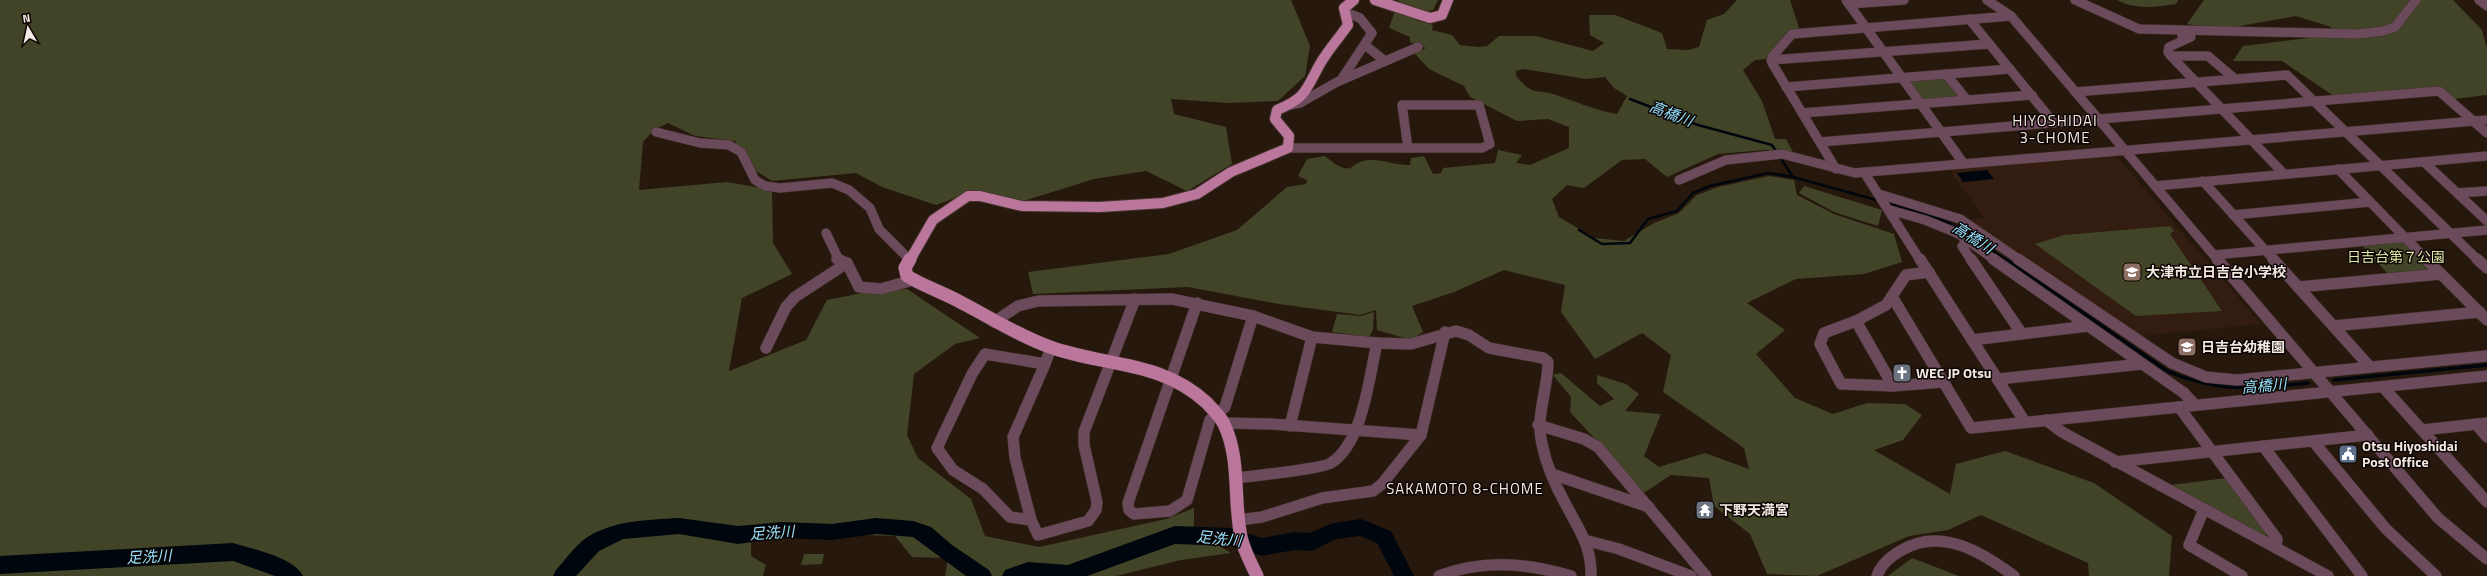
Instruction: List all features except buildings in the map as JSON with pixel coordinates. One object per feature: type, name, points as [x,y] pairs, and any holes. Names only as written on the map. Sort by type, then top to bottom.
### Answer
[{"type":"main road","points":[[1257,576],[1244,549],[1240,527],[1235,455],[1224,423],[1217,413],[1193,390],[1172,377],[1145,367],[1076,355],[1051,348],[994,322],[962,302],[913,280],[907,276],[905,268],[934,220],[952,205],[968,196],[980,196],[1022,206],[1100,207],[1163,203],[1197,194],[1231,172],[1288,148],[1291,142],[1289,135],[1278,123],[1275,114],[1276,110],[1290,105],[1303,95],[1312,83],[1320,64],[1348,25],[1344,8],[1346,4],[1354,0]]},
{"type":"main road","points":[[1375,0],[1423,17],[1431,18],[1442,15],[1446,10],[1448,0]]},
{"type":"street","points":[[1847,2],[1904,0]]},
{"type":"street","points":[[1987,0],[2011,16],[2438,518],[2456,535],[2487,558]]},
{"type":"street","points":[[2075,0],[2111,19],[2145,32],[2191,37],[2169,47],[2168,52],[2284,174]]},
{"type":"street","points":[[2139,29],[2256,34],[2373,32],[2391,29],[2405,16],[2411,4],[2416,0]]},
{"type":"street","points":[[2479,0],[2487,6]]},
{"type":"street","points":[[1847,2],[1964,164]]},
{"type":"street","points":[[1341,80],[1372,33],[1360,18],[1345,12]]},
{"type":"street","points":[[1771,60],[1792,34],[1798,32],[2011,16]]},
{"type":"street","points":[[1970,19],[2054,123]]},
{"type":"street","points":[[1771,60],[1989,44]]},
{"type":"street","points":[[1365,45],[1386,60]]},
{"type":"street","points":[[1290,105],[1307,100],[1313,94],[1341,80],[1418,47]]},
{"type":"street","points":[[2171,56],[2204,54],[2213,57],[2235,79]]},
{"type":"street","points":[[1771,60],[1836,169]]},
{"type":"street","points":[[1786,87],[2010,69]]},
{"type":"street","points":[[1946,74],[1967,100]]},
{"type":"street","points":[[2075,92],[2287,75],[2487,268]]},
{"type":"street","points":[[1820,142],[2439,91],[2487,133]]},
{"type":"street","points":[[1802,113],[2032,95]]},
{"type":"street","points":[[1288,148],[1408,148],[1482,148],[1490,144],[1479,104],[1402,105],[1401,108],[1408,148]]},
{"type":"street","points":[[1678,180],[1726,160],[1777,154],[1855,173],[2487,120]]},
{"type":"street","points":[[656,132],[668,132],[679,139],[700,143],[729,145],[741,152],[755,180],[766,186],[780,188],[832,183],[849,190],[870,208],[879,229],[910,260]]},
{"type":"street","points":[[2155,186],[2487,156]]},
{"type":"street","points":[[2424,162],[2487,221]]},
{"type":"street","points":[[2338,169],[2483,316]]},
{"type":"street","points":[[1864,172],[1930,272],[2025,422]]},
{"type":"street","points":[[2203,181],[2370,367]]},
{"type":"street","points":[[2457,193],[2487,191]]},
{"type":"street","points":[[2233,215],[2370,202]]},
{"type":"street","points":[[1885,203],[1957,233],[2184,393],[2195,405]]},
{"type":"street","points":[[1885,203],[1960,219],[2156,353],[2190,372],[2206,378],[2237,380],[2487,356]]},
{"type":"street","points":[[2214,255],[2487,230]]},
{"type":"street","points":[[826,234],[837,259],[848,263],[859,287],[881,289],[913,280]]},
{"type":"street","points":[[1969,242],[1962,246],[2022,334]]},
{"type":"street","points":[[766,348],[786,307],[796,297],[848,263]]},
{"type":"street","points":[[1930,272],[1906,276],[1900,281],[1893,298],[1879,310],[1856,321],[1824,333],[1820,344],[1821,349],[1841,384],[1893,386],[1943,382]]},
{"type":"street","points":[[2298,287],[2441,274]]},
{"type":"street","points":[[1893,298],[1971,428],[2487,376]]},
{"type":"street","points":[[994,322],[1009,311],[1033,302],[1054,299],[1172,299],[1197,303],[1253,316],[1312,337],[1378,343],[1411,344],[1445,332],[1456,331],[1469,335],[1490,348],[1503,352],[1543,358],[1548,362],[1546,389],[1538,425],[1539,438],[1565,504],[1588,541],[1591,576]]},
{"type":"street","points":[[1051,348],[1013,437],[1015,458],[1031,520],[1038,536],[1088,521],[1093,516],[1096,502],[1083,436],[1113,361],[1135,299]]},
{"type":"street","points":[[1197,303],[1128,503],[1129,510],[1134,514],[1171,510],[1183,504],[1187,500],[1210,420],[1225,407],[1253,316]]},
{"type":"street","points":[[2333,326],[2483,316]]},
{"type":"street","points":[[1856,321],[1893,386]]},
{"type":"street","points":[[1972,340],[2088,326]]},
{"type":"street","points":[[1240,527],[1262,517],[1310,501],[1373,491],[1382,484],[1421,435],[1445,332]]},
{"type":"street","points":[[1290,426],[1312,337]]},
{"type":"street","points":[[1237,478],[1330,464],[1338,458],[1357,431],[1378,343]]},
{"type":"street","points":[[1031,520],[1010,517],[983,489],[953,470],[937,448],[972,374],[986,354],[1045,364]]},
{"type":"street","points":[[1998,379],[2142,364]]},
{"type":"street","points":[[2383,386],[2487,502]]},
{"type":"street","points":[[2179,407],[2277,539],[2276,548]]},
{"type":"street","points":[[2046,420],[2062,432],[2115,462],[2328,576]]},
{"type":"street","points":[[1224,423],[1421,435]]},
{"type":"street","points":[[2422,430],[2481,424],[2487,437]]},
{"type":"street","points":[[1538,425],[1584,439],[1598,447],[1706,576]]},
{"type":"street","points":[[2115,462],[2368,435]]},
{"type":"street","points":[[2313,441],[2382,524],[2407,551],[2436,576]]},
{"type":"street","points":[[2263,446],[2362,576]]},
{"type":"street","points":[[1552,474],[1650,508]]},
{"type":"street","points":[[2204,509],[2189,545],[2242,576]]},
{"type":"street","points":[[1877,576],[1886,560],[1906,546],[1920,540],[1935,539],[1993,559],[2014,576]]},
{"type":"street","points":[[1588,541],[1619,549],[1691,576]]},
{"type":"street","points":[[1439,576],[1450,571],[1497,564],[1521,564],[1550,569],[1571,576]]},
{"type":"shaded area","name":"大津市立日吉台小学校","points":[[2111,155],[2119,159],[2261,324],[2141,336],[1970,220],[1984,218],[1949,169]]},
{"type":"shaded area","points":[[1987,170],[1994,179],[1963,182],[1957,173]]},
{"type":"green space","points":[[0,0],[1291,0],[1310,46],[1305,76],[1278,101],[1228,103],[1171,99],[1174,114],[1226,127],[1232,164],[1187,191],[1146,171],[1094,179],[1017,203],[976,190],[936,205],[882,187],[856,173],[772,181],[748,166],[735,141],[695,136],[668,123],[654,130],[643,142],[639,190],[727,182],[772,190],[773,243],[792,274],[742,298],[729,371],[806,340],[827,300],[872,291],[907,289],[980,338],[955,344],[914,374],[907,435],[918,458],[971,499],[985,536],[1039,547],[1166,519],[1194,508],[1194,531],[1231,553],[1181,560],[1116,576],[945,576],[948,558],[912,557],[895,536],[835,534],[751,538],[751,556],[766,565],[763,576],[0,576]]},
{"type":"green space","points":[[1397,0],[1438,0],[1433,10],[1420,13]]},
{"type":"green space","points":[[1737,0],[1790,0],[1799,28],[1787,32],[1765,59],[1755,60],[1743,70],[1762,101],[1775,139],[1786,139],[1793,152],[1765,150],[1718,154],[1667,177],[1645,159],[1622,160],[1584,188],[1567,185],[1552,199],[1559,217],[1594,238],[1624,241],[1654,223],[1679,213],[1697,195],[1718,187],[1769,176],[1794,180],[1797,195],[1834,214],[1894,234],[1902,262],[1864,274],[1796,279],[1747,303],[1785,330],[1756,354],[1795,398],[1833,414],[1867,403],[1905,404],[1922,415],[1903,440],[1874,450],[1950,494],[1956,464],[2005,451],[2094,483],[2172,536],[2169,576],[2089,576],[2088,563],[1981,515],[1948,530],[1909,536],[1817,576],[1767,574],[1750,534],[1714,506],[1709,478],[1671,475],[1642,494],[1618,464],[1570,412],[1571,397],[1553,375],[1561,373],[1600,406],[1614,399],[1597,383],[1597,375],[1626,384],[1639,394],[1625,411],[1661,414],[1644,456],[1659,467],[1705,453],[1749,469],[1744,448],[1663,392],[1671,355],[1642,333],[1595,359],[1561,312],[1565,285],[1504,270],[1454,292],[1412,306],[1423,332],[1411,340],[1377,330],[1376,310],[1360,315],[1279,304],[1188,287],[1033,294],[1028,272],[1169,254],[1237,230],[1287,187],[1306,184],[1307,180],[1298,176],[1307,159],[1325,156],[1339,166],[1351,168],[1366,160],[1410,165],[1411,158],[1424,156],[1433,174],[1441,173],[1443,168],[1495,163],[1498,150],[1522,155],[1516,163],[1530,165],[1569,148],[1569,127],[1548,119],[1517,121],[1470,97],[1464,86],[1429,69],[1414,53],[1426,48],[1410,42],[1410,37],[1389,28],[1394,13],[1406,12],[1416,20],[1433,25],[1432,30],[1452,35],[1460,45],[1478,47],[1487,46],[1499,36],[1536,36],[1593,51],[1604,43],[1590,35],[1589,15],[1615,15],[1662,33],[1667,49],[1688,50],[1699,47],[1707,20],[1724,14]],"holes":[[[1524,69],[1586,79],[1605,77],[1614,88],[1627,96],[1617,114],[1592,108],[1550,93],[1530,89],[1516,76],[1516,71]]]},
{"type":"green space","points":[[2117,0],[2178,0],[2176,4],[2146,7],[2131,5]]},
{"type":"green space","points":[[2204,0],[2453,0],[2482,30],[2487,48],[2487,95],[2454,99],[2440,89],[2335,97],[2282,61],[2233,61],[2243,46],[2324,36],[2331,27],[2296,16],[2223,29],[2187,24]]},
{"type":"green space","points":[[1946,76],[1963,98],[1928,101],[1921,98],[1909,83],[1911,79]]},
{"type":"green space","points":[[1804,186],[1882,210],[1878,226],[1834,212],[1799,193]]},
{"type":"green space","points":[[2170,226],[2174,231],[2170,234],[2222,311],[2136,316],[2035,244],[2064,235]]},
{"type":"green space","name":"日吉台第７公園","points":[[2398,241],[2408,244],[2430,267],[2429,271],[2389,275],[2361,244]]},
{"type":"green space","points":[[1374,312],[1373,330],[1369,337],[1332,332],[1337,314],[1361,316]]},
{"type":"green space","points":[[2227,478],[2268,534],[2263,536],[2170,485]]},
{"type":"green space","points":[[804,554],[824,554],[822,564],[801,565]]},
{"type":"green space","points":[[1912,558],[1959,576],[1888,576]]},
{"type":"waterway","name":"高橋川","points":[[1630,99],[1698,125],[1772,145],[1793,177]]},
{"type":"waterway","points":[[1579,230],[1602,244],[1630,243],[1648,219],[1677,211],[1693,193],[1710,186],[1768,173],[1793,177]]},
{"type":"waterway","name":"高橋川","points":[[1793,177],[1880,201]]},
{"type":"waterway","name":"高橋川","points":[[1887,203],[1938,218],[1965,231],[2006,260]]},
{"type":"waterway","name":"高橋川","points":[[2005,259],[2167,371],[2203,383],[2236,388],[2271,387],[2308,383]]},
{"type":"waterway","name":"高橋川","points":[[2334,380],[2487,365]]},
{"type":"waterway","name":"足洗川","points":[[563,576],[592,545],[609,536],[622,531],[679,526],[738,535],[782,530],[832,532],[876,526],[913,529],[924,533],[945,551],[982,576]]},
{"type":"waterway","name":"足洗川","points":[[1012,576],[1028,571],[1068,574],[1175,535],[1231,537],[1262,547],[1294,541],[1312,542],[1333,531],[1361,527],[1384,537],[1404,576]]},
{"type":"waterway","name":"足洗川","points":[[0,565],[233,552],[272,564],[293,576]]},
{"type":"place","name":"大津市立日吉台小学校","points":[[2132,272]]},
{"type":"place","name":"日吉台幼稚園","points":[[2187,347]]},
{"type":"place","name":"WEC JP Otsu","points":[[1902,373]]},
{"type":"place","name":"Otsu Hiyoshidai Post Office","points":[[2348,454]]},
{"type":"place","name":"下野天満宮","points":[[1705,510]]},
{"type":"district","name":"HIYOSHIDAI 3-CHOME","points":[[2055,130]]},
{"type":"district","name":"SAKAMOTO 8-CHOME","points":[[1465,489]]}]
